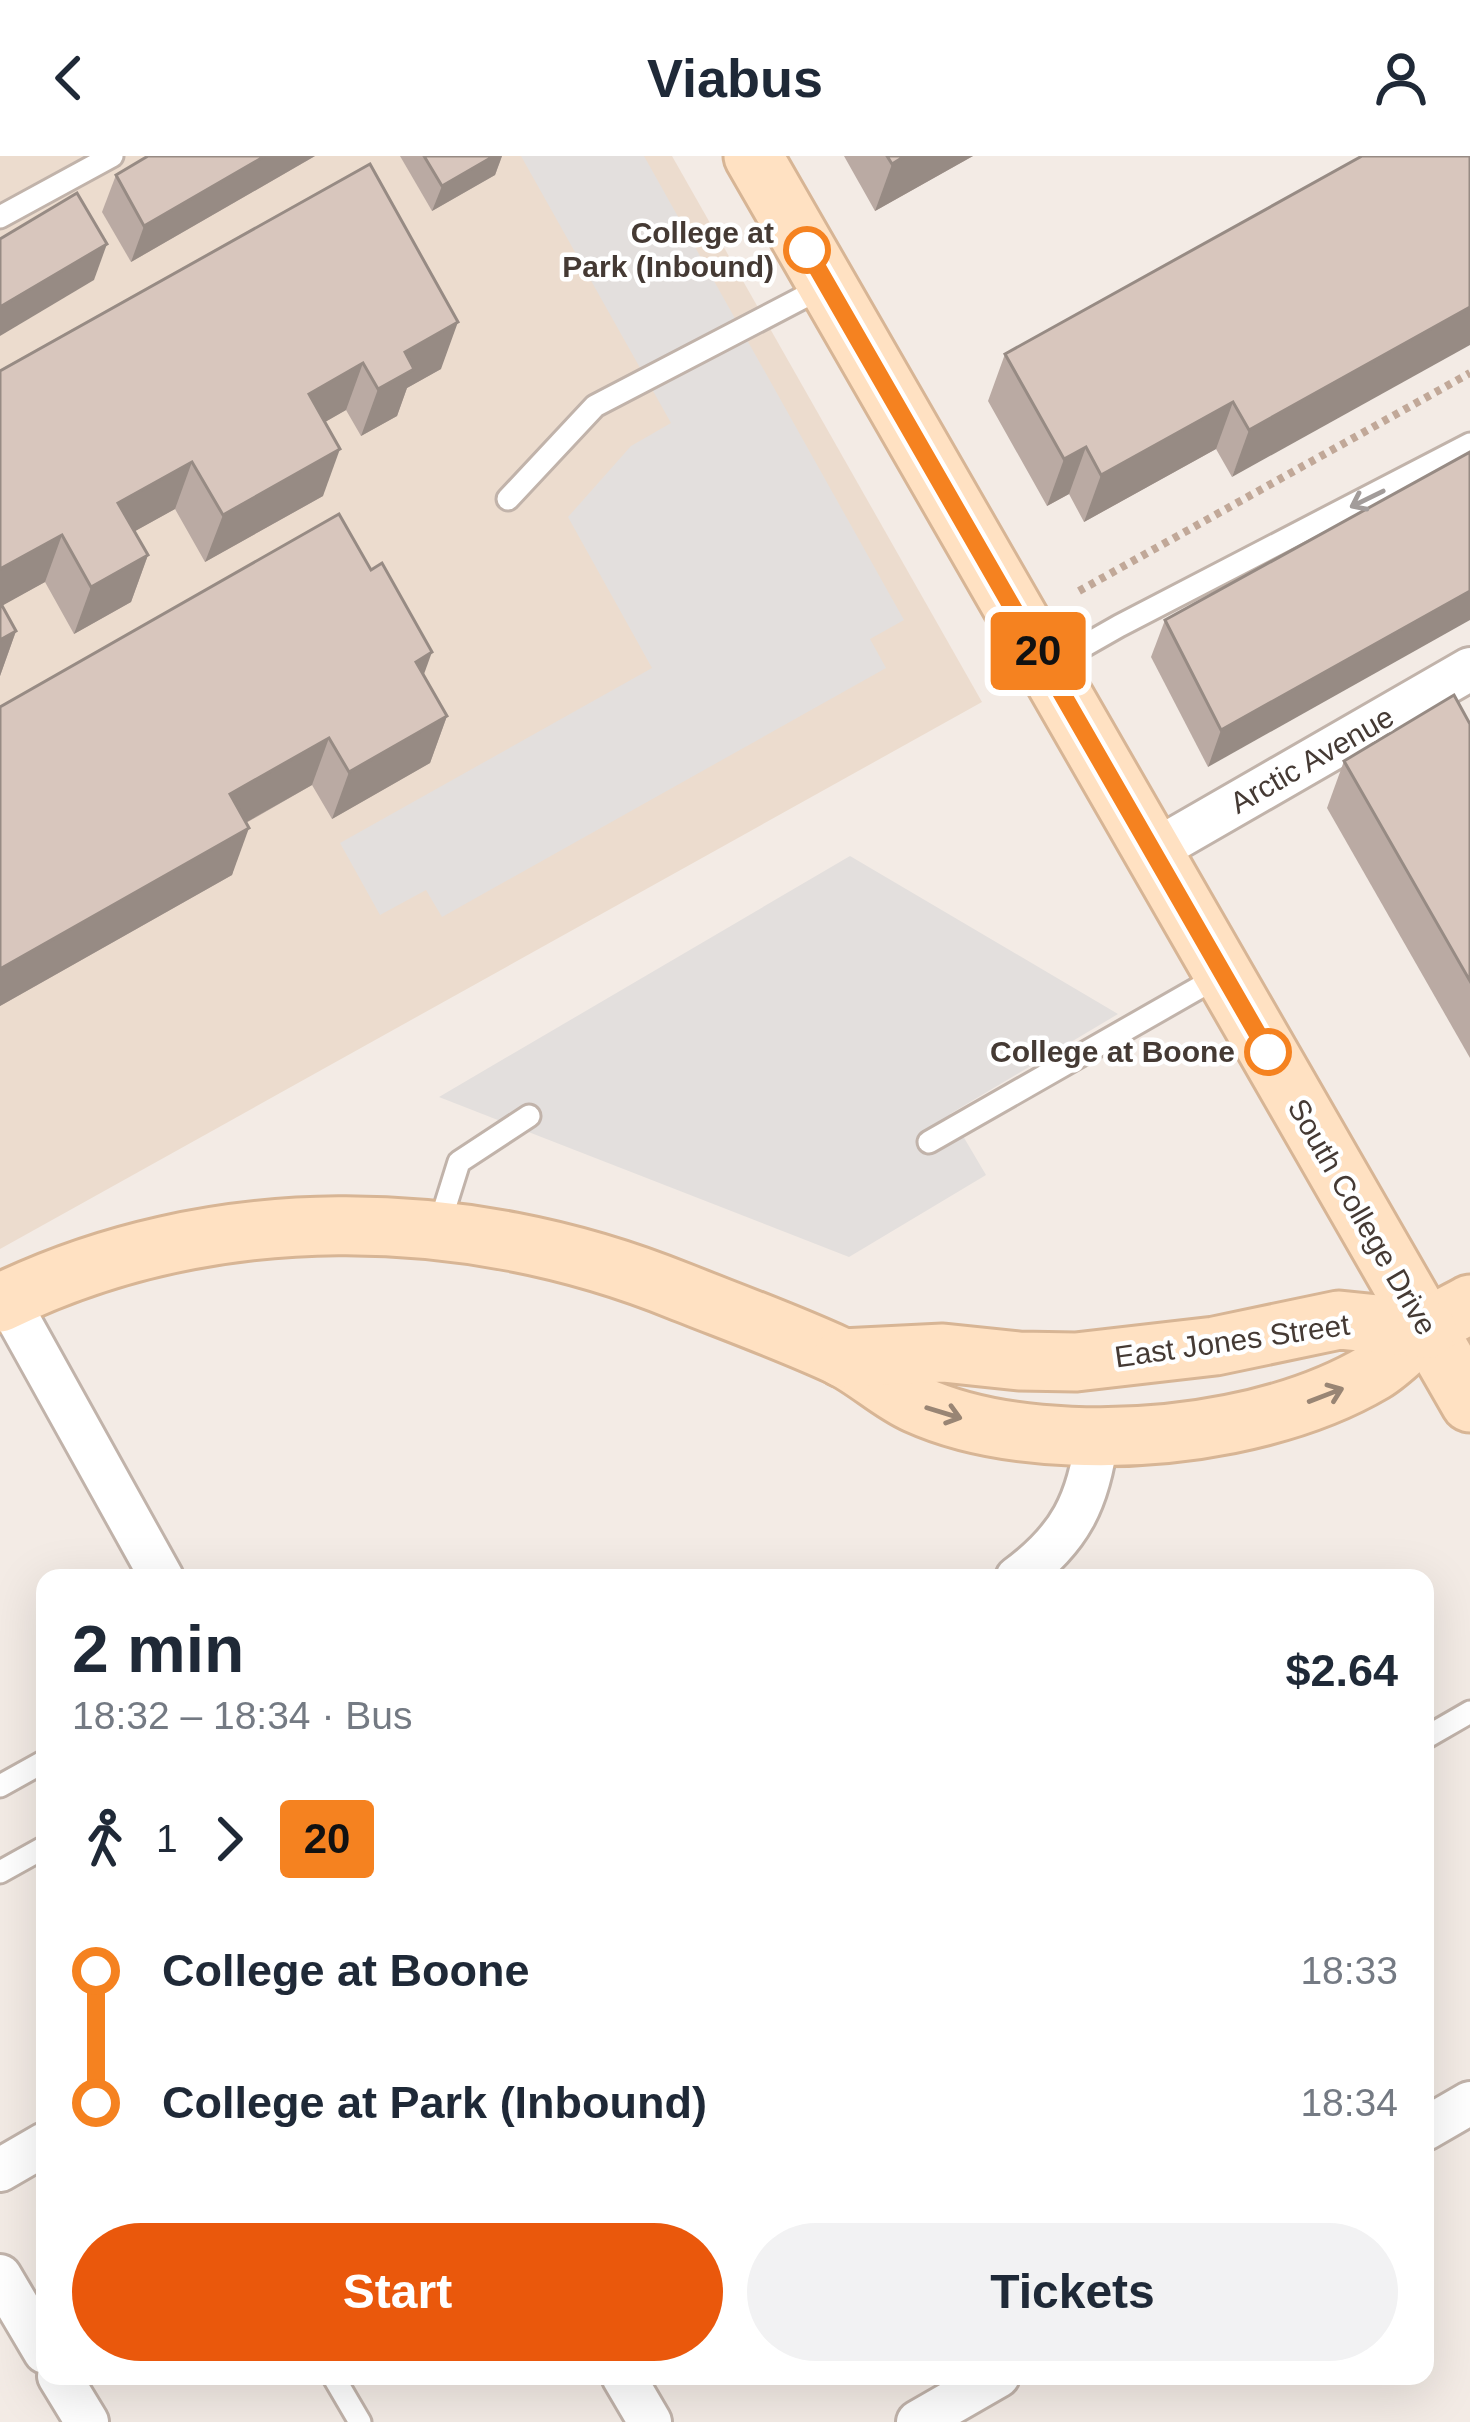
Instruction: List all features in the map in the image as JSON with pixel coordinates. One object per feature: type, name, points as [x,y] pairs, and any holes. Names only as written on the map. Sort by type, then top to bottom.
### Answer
[{"type":"street","name":"South College Drive","points":[[753,156],[1224,974],[1448,1316],[1470,1403]]},
{"type":"street","name":"Arctic Avenue","points":[[1154,851],[1470,669]]},
{"type":"street","name":"East Jones Street","points":[[4,1301],[94,1266],[178,1242],[253,1230],[438,1229],[525,1241],[599,1262],[842,1358],[916,1404],[997,1429],[1097,1436],[1229,1424],[1335,1393],[1379,1369],[1448,1316]]},
{"type":"street","points":[[4,1301],[157,1569]]},
{"type":"street","name":"East Jones Street","points":[[842,1358],[944,1353],[1076,1361],[1215,1346],[1339,1320],[1448,1316]]},
{"type":"street","points":[[1026,1569],[1068,1528],[1086,1497],[1097,1436]]},
{"type":"street","points":[[1434,2124],[1470,2103]]},
{"type":"street","points":[[0,2170],[36,2149]]},
{"type":"street","points":[[0,2276],[36,2337]]},
{"type":"street","points":[[64,2385],[86,2422]]},
{"type":"street","points":[[628,2385],[650,2422]]},
{"type":"street","points":[[918,2422],[982,2385]]},
{"type":"lane","points":[[0,218],[112,156]]},
{"type":"lane","points":[[508,499],[595,406],[827,285]]},
{"type":"lane","points":[[1047,667],[1470,444]]},
{"type":"lane","points":[[929,1142],[1224,974]]},
{"type":"lane","points":[[438,1229],[459,1162],[529,1116]]},
{"type":"lane","points":[[1434,1733],[1470,1712]]},
{"type":"lane","points":[[0,1786],[36,1766]]},
{"type":"lane","points":[[0,1872],[36,1851]]},
{"type":"lane","points":[[338,2385],[360,2422]]},
{"type":"path","points":[[1079,591],[1470,373]]},
{"type":"shaded area","points":[[0,156],[672,156],[982,702],[0,1249]]},
{"type":"shaded area","points":[[521,156],[644,156],[904,620],[870,639],[886,668],[442,917],[426,890],[380,915],[340,843],[652,668],[568,517],[631,446],[671,423]]},
{"type":"shaded area","points":[[850,856],[1118,1014],[950,1114],[986,1175],[849,1257],[439,1097]]},
{"type":"building","points":[[148,156],[265,156],[144,226],[116,175]]},
{"type":"building","points":[[424,156],[494,156],[442,186]]},
{"type":"building","points":[[1362,156],[1470,156],[1470,307],[1249,430],[1233,402],[1101,475],[1086,447],[1064,459],[1005,354]]},
{"type":"building","points":[[370,164],[458,322],[405,352],[414,369],[378,389],[363,363],[309,394],[340,449],[223,515],[192,462],[118,503],[148,555],[91,587],[62,535],[0,569],[0,371]]},
{"type":"building","points":[[77,193],[107,244],[0,307],[0,239]]},
{"type":"building","points":[[1470,452],[1470,591],[1221,730],[1165,620]]},
{"type":"building","points":[[339,514],[371,570],[382,563],[432,652],[416,662],[447,716],[349,772],[329,738],[230,794],[249,828],[0,969],[0,707]]},
{"type":"building","points":[[0,602],[16,631],[0,640]]},
{"type":"building","points":[[1454,695],[1470,724],[1470,981],[1344,761]]},
{"type":"bus line","name":"20","points":[[807,250],[1268,1052]]},
{"type":"place","name":"College at Park (Inbound)","points":[[807,250]]},
{"type":"place","name":"College at Boone","points":[[1268,1052]]}]
